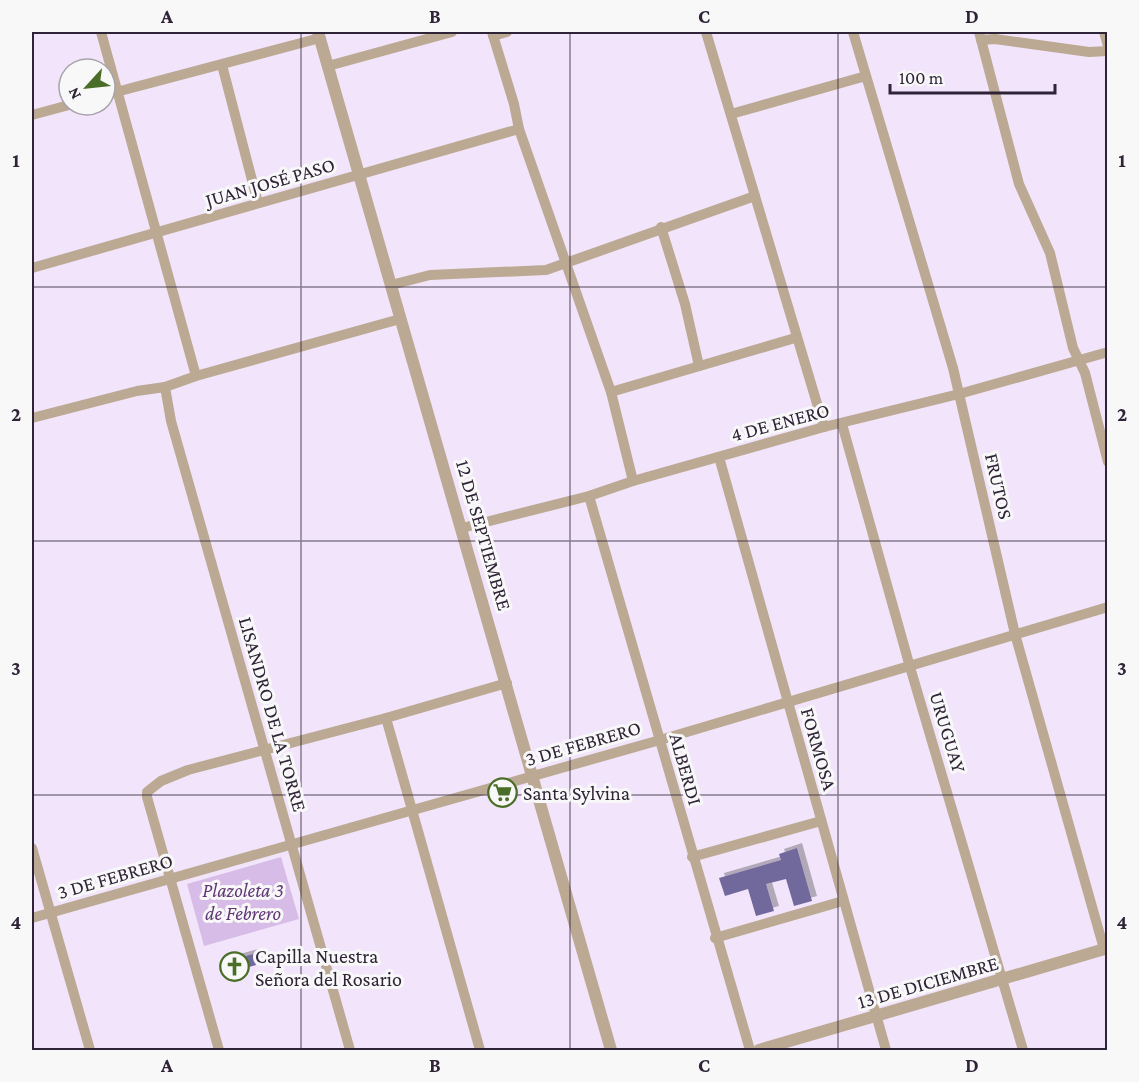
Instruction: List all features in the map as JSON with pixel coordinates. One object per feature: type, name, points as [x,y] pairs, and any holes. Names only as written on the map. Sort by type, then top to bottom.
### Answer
[{"type":"street","points":[[101,32],[196,376]]},
{"type":"street","points":[[328,66],[452,32]]},
{"type":"street","points":[[507,32],[492,34],[514,104],[519,129],[611,392],[633,481]]},
{"type":"street","points":[[706,32],[795,338],[824,428]]},
{"type":"street","name":"FRUTOS","points":[[853,32],[959,394],[1015,634],[1106,949]]},
{"type":"street","points":[[1104,32],[1107,46]]},
{"type":"street","points":[[118,92],[222,65],[319,35]]},
{"type":"street","name":"12 DE SEPTIEMBRE","points":[[319,35],[611,1050]]},
{"type":"street","points":[[1107,51],[1089,52],[980,36],[1019,184],[1050,253],[1078,360],[1085,373],[1107,462]]},
{"type":"street","points":[[222,65],[258,203]]},
{"type":"street","points":[[731,114],[866,76]]},
{"type":"street","points":[[32,115],[57,108]]},
{"type":"street","name":"JUAN JOSÉ PASO","points":[[32,268],[519,129]]},
{"type":"street","points":[[390,285],[430,275],[537,271],[566,263],[661,227],[755,196]]},
{"type":"street","points":[[661,227],[685,304],[699,366]]},
{"type":"street","points":[[32,417],[137,391],[165,387],[196,376],[400,319]]},
{"type":"street","points":[[611,392],[795,338]]},
{"type":"street","name":"4 DE ENERO","points":[[462,528],[589,496],[719,457],[959,394],[1107,352]]},
{"type":"street","name":"LISANDRO DE LA TORRE","points":[[165,387],[171,422],[350,1050]]},
{"type":"street","name":"URUGUAY","points":[[842,424],[910,667],[1023,1050]]},
{"type":"street","name":"FORMOSA","points":[[719,457],[786,702],[886,1050]]},
{"type":"street","name":"ALBERDI","points":[[589,496],[715,938],[750,1050]]},
{"type":"street","name":"3 DE FEBRERO","points":[[32,918],[660,740],[1107,607]]},
{"type":"street","points":[[219,1050],[147,797],[152,787],[178,772],[386,718],[507,682]]},
{"type":"street","points":[[386,718],[480,1050]]},
{"type":"street","points":[[692,857],[821,821]]},
{"type":"street","points":[[32,848],[90,1050]]},
{"type":"street","points":[[715,938],[843,901]]},
{"type":"street","name":"13 DE DICIEMBRE","points":[[759,1050],[1003,981],[1106,949]]},
{"type":"green space","name":"Plazoleta 3 de Febrero","points":[[281,857],[299,919],[204,946],[187,884]]},
{"type":"building","points":[[797,848],[812,901],[794,906],[786,879],[766,884],[774,911],[756,916],[748,889],[725,896],[719,878],[781,860],[779,854]]},
{"type":"building","name":"Capilla Nuestra Señora del Rosario","points":[[253,954],[256,965],[232,972],[228,961]]},
{"type":"place","name":"Santa Sylvina","points":[[502,793]]},
{"type":"place","name":"Capilla Nuestra Señora del Rosario","points":[[234,967]]}]
